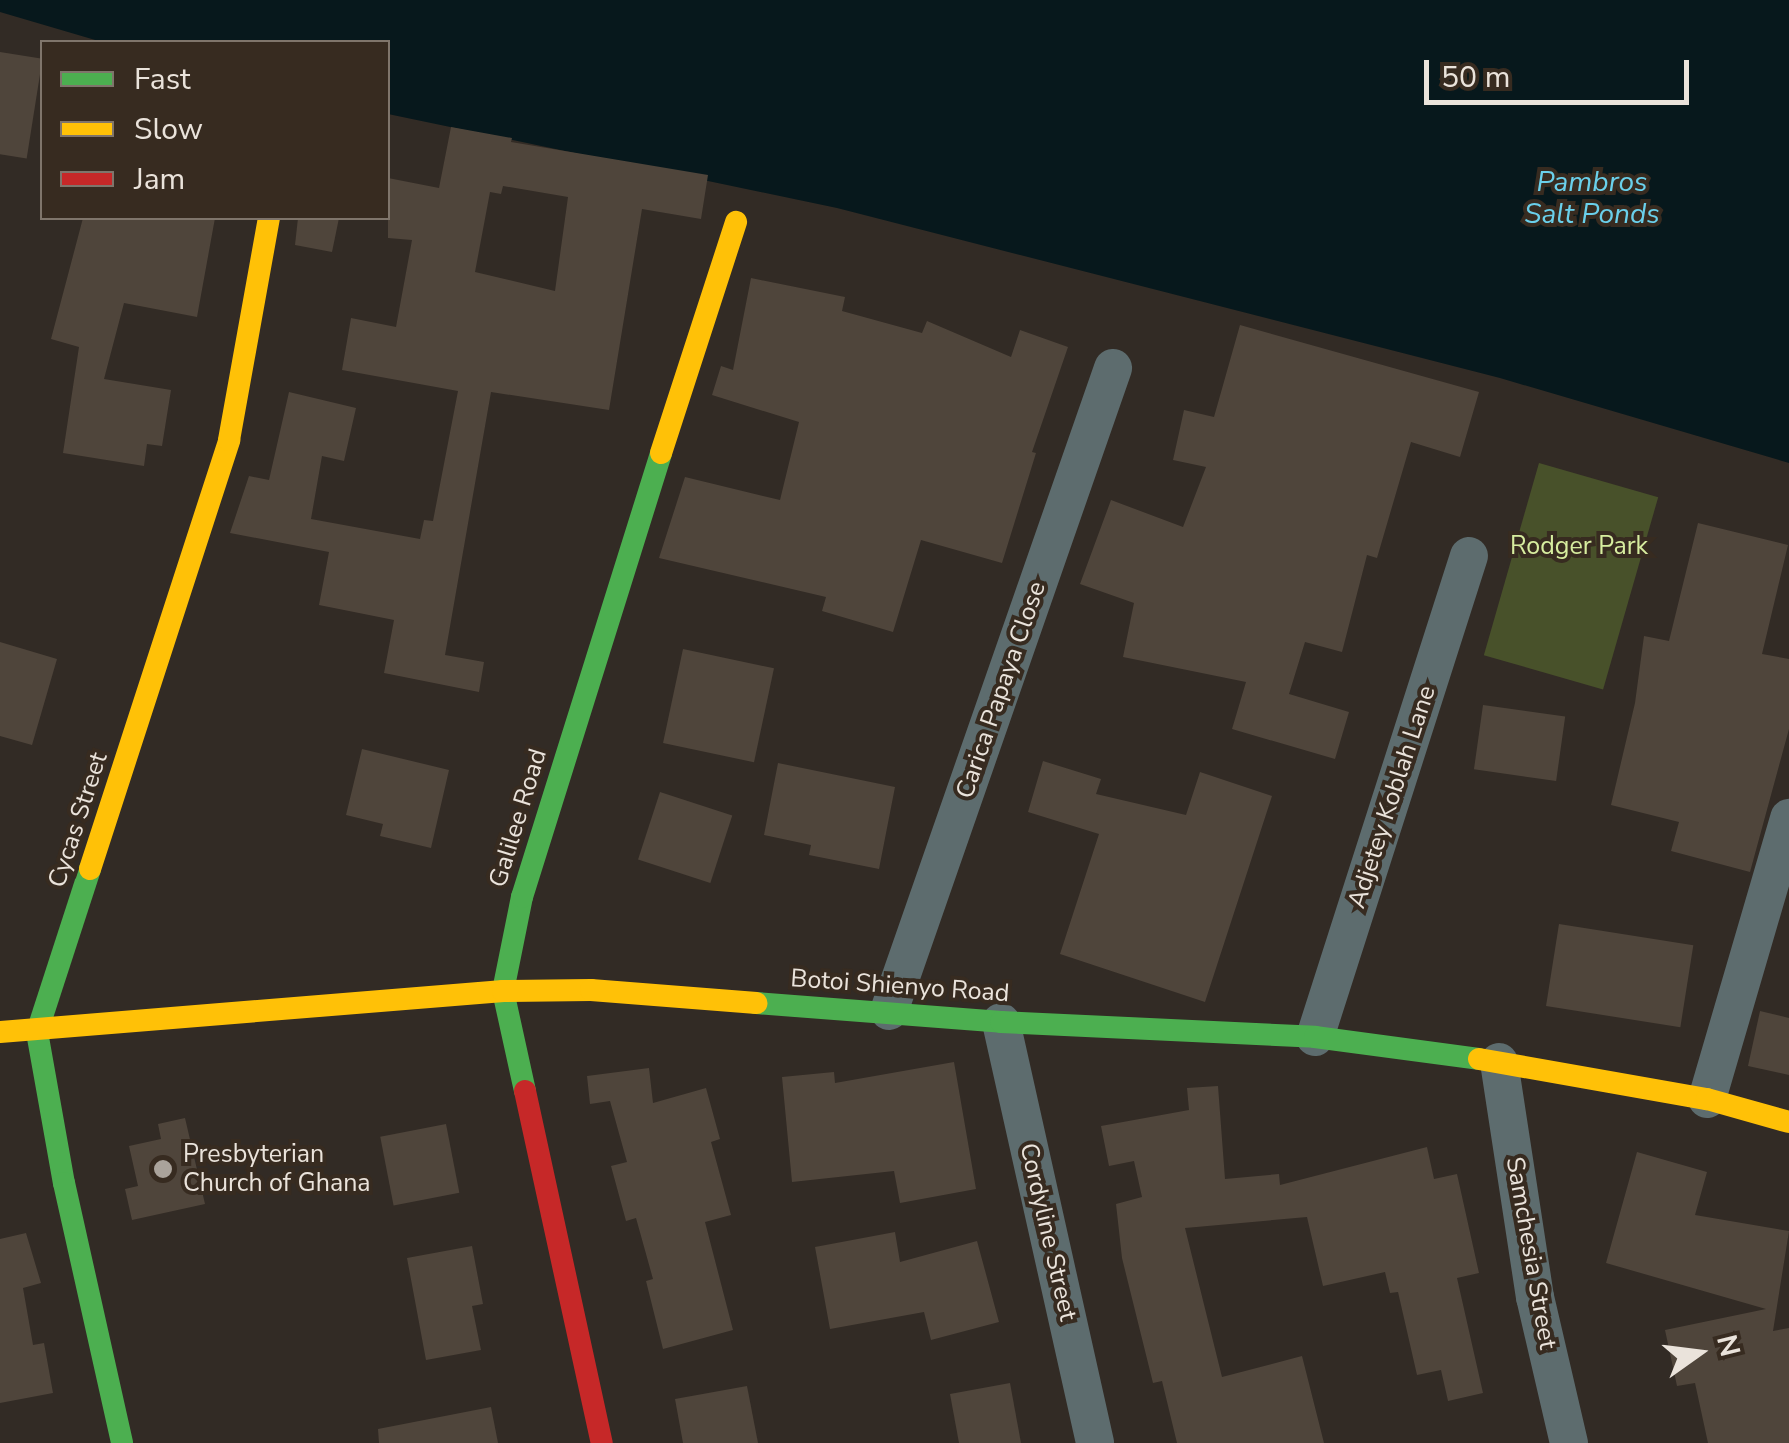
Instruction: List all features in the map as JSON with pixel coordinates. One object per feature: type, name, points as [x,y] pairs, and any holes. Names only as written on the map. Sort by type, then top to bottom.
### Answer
[{"type":"street","name":"Cycas Street","points":[[122,1443],[64,1183],[38,1032],[224,456],[269,220]]},
{"type":"street","name":"Galilee Road","points":[[602,1443],[503,991],[522,897],[546,810],[736,222]]},
{"type":"street","name":"Carica Papaya Close","points":[[889,1012],[1113,368]]},
{"type":"street","name":"Adjetey Koblah Lane","points":[[1314,1037],[1469,556]]},
{"type":"street","points":[[1707,1099],[1789,818]]},
{"type":"street","name":"Botoi Shienyo Road","points":[[0,1032],[38,1032],[503,991],[591,990],[1001,1022],[1314,1037],[1500,1062],[1707,1099],[1789,1122]]},
{"type":"street","name":"Cordyline Street","points":[[1001,1022],[1095,1443]]},
{"type":"street","name":"Samchesia Street","points":[[1500,1062],[1534,1297],[1569,1443]]},
{"type":"green space","name":"Rodger Park","points":[[1539,463],[1658,497],[1603,689],[1484,655]]},
{"type":"water","name":"Pambros Salt Ponds","points":[[0,0],[1789,0],[1789,463],[1500,378],[837,208],[390,114],[390,40],[95,40],[0,12]]},
{"type":"building","points":[[0,52],[40,58],[27,158],[0,154]]},
{"type":"building","points":[[451,127],[512,138],[511,142],[708,175],[701,219],[642,209],[609,410],[491,392],[445,655],[484,662],[479,692],[384,673],[394,620],[319,605],[329,552],[230,533],[249,476],[269,480],[289,392],[356,408],[344,461],[322,456],[311,519],[420,539],[424,520],[433,521],[458,391],[342,370],[351,318],[396,327],[412,240],[388,238],[390,178],[439,188]],"holes":[[[503,186],[568,197],[555,291],[475,272],[490,192],[501,194]]]},
{"type":"building","points":[[82,220],[215,220],[197,317],[124,303],[104,379],[171,390],[162,446],[147,444],[144,466],[63,453],[79,347],[51,339]]},
{"type":"building","points":[[298,220],[339,220],[332,252],[295,245]]},
{"type":"building","points":[[751,278],[845,297],[842,311],[922,333],[927,321],[1011,357],[1020,330],[1068,347],[1032,452],[1036,453],[1002,563],[921,540],[893,632],[822,611],[826,597],[659,558],[685,477],[780,500],[799,422],[712,395],[721,366],[733,370]]},
{"type":"building","points":[[1240,325],[1479,392],[1460,457],[1411,442],[1377,558],[1367,555],[1342,652],[1305,642],[1289,694],[1349,712],[1335,759],[1232,729],[1246,682],[1123,657],[1134,603],[1080,584],[1111,500],[1183,527],[1206,467],[1173,460],[1184,410],[1214,417]]},
{"type":"building","points":[[1698,523],[1788,545],[1762,654],[1789,659],[1789,729],[1750,872],[1671,851],[1679,822],[1611,805],[1635,703],[1644,636],[1669,641]]},
{"type":"building","points":[[0,642],[57,659],[32,745],[0,736]]},
{"type":"building","points":[[683,649],[774,668],[754,762],[663,743]]},
{"type":"building","points":[[1483,705],[1565,717],[1556,781],[1474,769]]},
{"type":"building","points":[[362,749],[449,770],[431,848],[380,836],[383,824],[346,815]]},
{"type":"building","points":[[1043,761],[1101,779],[1096,794],[1186,815],[1200,772],[1272,796],[1205,1002],[1060,954],[1099,834],[1028,812]]},
{"type":"building","points":[[778,763],[895,787],[879,869],[809,855],[811,845],[764,835]]},
{"type":"building","points":[[660,792],[732,815],[710,883],[638,860]]},
{"type":"building","points":[[1559,924],[1693,945],[1680,1027],[1546,1006]]},
{"type":"building","points":[[1760,1011],[1789,1018],[1789,1075],[1748,1066]]},
{"type":"building","points":[[954,1062],[976,1189],[900,1203],[894,1171],[792,1182],[782,1077],[834,1072],[835,1083]]},
{"type":"building","points":[[649,1068],[653,1103],[706,1088],[720,1139],[711,1142],[731,1215],[705,1222],[733,1330],[663,1349],[646,1281],[653,1279],[636,1218],[626,1221],[611,1166],[627,1162],[610,1101],[590,1104],[587,1076]]},
{"type":"building","points":[[1218,1086],[1225,1179],[1279,1174],[1280,1185],[1427,1147],[1434,1179],[1457,1174],[1479,1273],[1457,1278],[1483,1393],[1448,1401],[1441,1370],[1417,1375],[1398,1292],[1390,1293],[1385,1272],[1323,1286],[1307,1217],[1185,1228],[1222,1377],[1302,1356],[1324,1443],[1177,1443],[1162,1381],[1153,1383],[1122,1258],[1116,1204],[1142,1197],[1134,1161],[1109,1166],[1101,1126],[1189,1110],[1187,1088]]},
{"type":"building","points":[[185,1118],[205,1204],[132,1220],[125,1189],[138,1186],[129,1146],[161,1139],[158,1124]]},
{"type":"building","points":[[446,1124],[459,1193],[394,1205],[380,1137]]},
{"type":"building","points":[[1637,1152],[1707,1172],[1695,1215],[1789,1231],[1773,1331],[1789,1328],[1789,1443],[1708,1443],[1695,1383],[1677,1386],[1665,1330],[1766,1309],[1606,1263]]},
{"type":"building","points":[[895,1232],[900,1262],[977,1241],[999,1322],[931,1340],[924,1312],[830,1329],[815,1247]]},
{"type":"building","points":[[26,1233],[41,1283],[23,1288],[33,1345],[44,1343],[53,1393],[0,1403],[0,1239]]},
{"type":"building","points":[[472,1246],[483,1304],[472,1306],[481,1350],[426,1360],[407,1258]]},
{"type":"building","points":[[1010,1383],[1021,1443],[959,1443],[950,1394]]},
{"type":"building","points":[[747,1386],[758,1443],[683,1443],[675,1399]]},
{"type":"building","points":[[491,1407],[498,1443],[379,1443],[378,1429]]},
{"type":"traffic: fast","points":[[525,1091],[503,991],[522,897],[661,453]]},
{"type":"traffic: fast","points":[[90,869],[37,1032],[64,1183],[122,1443]]},
{"type":"traffic: fast","points":[[756,1003],[1001,1022],[1315,1037],[1479,1059]]},
{"type":"traffic: slow","points":[[90,869],[229,440],[269,220]]},
{"type":"traffic: slow","points":[[661,453],[736,222]]},
{"type":"traffic: slow","points":[[0,1032],[503,991],[591,990],[756,1003]]},
{"type":"traffic: slow","points":[[1479,1059],[1707,1099],[1789,1122]]},
{"type":"traffic: jam","points":[[525,1091],[602,1443]]},
{"type":"place","name":"Presbyterian Church of Ghana","points":[[163,1169]]}]
